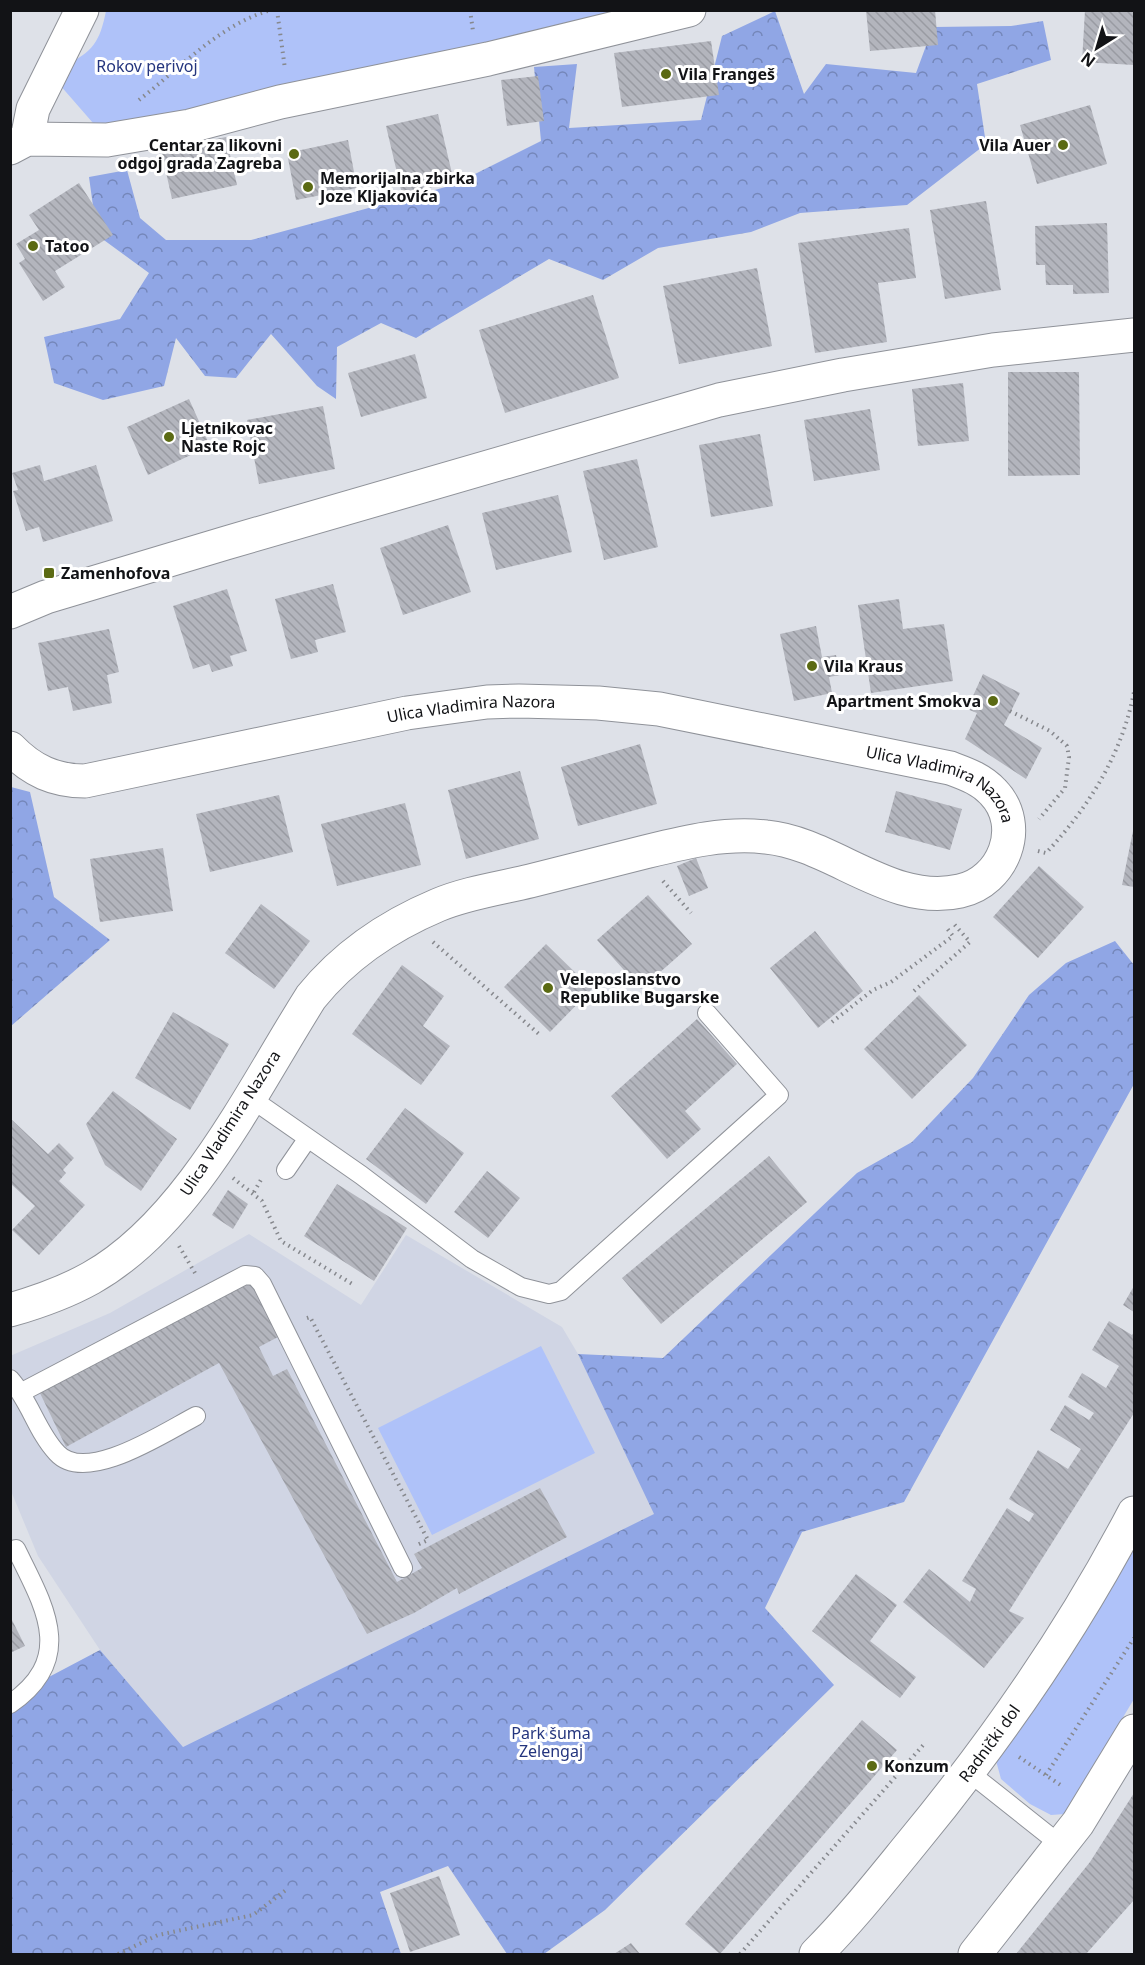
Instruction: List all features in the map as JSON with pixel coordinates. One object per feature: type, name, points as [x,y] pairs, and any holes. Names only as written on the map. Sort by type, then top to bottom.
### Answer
[{"type":"street","points":[[82,10],[33,109],[19,144],[107,140],[190,126],[280,102],[479,61],[689,10]]},
{"type":"street","points":[[10,612],[46,597],[141,568],[719,400],[831,377],[993,350],[1073,339],[1134,335]]},
{"type":"street","name":"Ulica Vladimira Nazora","points":[[10,748],[47,776],[58,780],[85,781],[448,707],[519,701],[598,703],[660,709],[928,762],[973,777],[994,792],[1005,811],[1008,844],[998,867],[978,885],[948,894],[915,891],[891,884],[824,853],[767,837],[708,837],[440,904],[383,932],[333,973],[311,998],[191,1186],[143,1240],[91,1278],[37,1302],[10,1310]]},
{"type":"street","name":"Radnički dol","points":[[816,1954],[843,1928],[970,1773],[1034,1683],[1113,1553],[1134,1513]]},
{"type":"street","points":[[975,1954],[1062,1846],[1090,1805],[1134,1731]]},
{"type":"lane","points":[[249,1097],[472,1259],[521,1287],[549,1294],[561,1291],[779,1095],[706,1013]]},
{"type":"lane","points":[[286,1170],[308,1138]]},
{"type":"lane","points":[[196,1416],[111,1459],[76,1464],[57,1454],[16,1386],[245,1275],[255,1276],[262,1284],[400,1562]]},
{"type":"lane","points":[[10,1551],[16,1549],[45,1606],[50,1642],[46,1663],[37,1679],[10,1704]]},
{"type":"lane","points":[[970,1773],[1062,1846]]},
{"type":"path","points":[[107,140],[110,128],[133,104],[216,37],[255,15],[271,10]]},
{"type":"path","points":[[276,10],[285,57],[285,78],[280,102]]},
{"type":"path","points":[[1046,853],[1075,822],[1103,777],[1128,724],[1134,692]]},
{"type":"path","points":[[1010,711],[1050,731],[1067,746],[1069,757],[1065,788],[1033,826]]},
{"type":"path","points":[[660,878],[691,913]]},
{"type":"path","points":[[914,991],[970,942],[954,924]]},
{"type":"path","points":[[832,1022],[873,990],[891,982],[952,936],[946,927]]},
{"type":"path","points":[[432,941],[540,1035]]},
{"type":"path","points":[[231,1177],[254,1192],[267,1210],[281,1241],[354,1285]]},
{"type":"path","points":[[254,1192],[261,1180]]},
{"type":"path","points":[[181,1250],[198,1280]]},
{"type":"path","points":[[284,1329],[310,1317],[428,1540],[400,1562]]},
{"type":"path","points":[[1046,1775],[1134,1638]]},
{"type":"path","points":[[993,1739],[1090,1805]]},
{"type":"path","points":[[740,1954],[925,1743]]},
{"type":"path","points":[[118,1954],[158,1935],[253,1915],[286,1890]]},
{"type":"shaded area","points":[[249,1234],[361,1305],[406,1235],[562,1327],[578,1354],[655,1514],[183,1747],[100,1650],[38,1556],[11,1491],[10,1356],[110,1313]]},
{"type":"green space","name":"Rokov perivoj","points":[[106,11],[638,11],[281,91],[101,127],[93,123],[59,84],[64,65],[82,56],[94,45]]},
{"type":"green space","points":[[775,11],[804,94],[826,64],[916,73],[933,27],[1011,26],[1043,21],[1051,60],[977,84],[986,144],[907,205],[800,213],[751,232],[658,248],[603,280],[549,259],[416,338],[381,323],[337,347],[336,399],[317,386],[271,334],[236,378],[205,376],[176,338],[164,386],[103,400],[54,383],[44,337],[120,319],[149,273],[97,235],[89,177],[127,170],[140,218],[166,240],[251,240],[453,185],[541,141],[534,67],[577,64],[569,128],[701,120],[722,36]]},
{"type":"green space","points":[[11,787],[30,792],[54,897],[110,940],[11,1026]]},
{"type":"green space","name":"Park šuma Zelengaj","points":[[1115,941],[1134,965],[1134,1084],[904,1502],[802,1532],[765,1608],[834,1685],[605,1910],[544,1954],[507,1954],[448,1866],[380,1892],[401,1954],[11,1954],[11,1697],[100,1650],[183,1747],[654,1514],[578,1354],[663,1358],[857,1173],[912,1142],[973,1078],[1029,995],[1066,963]]},
{"type":"green space","points":[[541,1346],[595,1453],[432,1535],[378,1428]]},
{"type":"green space","points":[[1134,1534],[1134,1699],[1065,1814],[1051,1815],[1030,1804],[1001,1779],[995,1757]]},
{"type":"building","points":[[866,10],[935,10],[938,45],[870,51]]},
{"type":"building","points":[[1085,10],[1134,10],[1134,65],[1082,62]]},
{"type":"building","name":"Vila Frangeš","points":[[711,41],[719,95],[622,107],[614,53]]},
{"type":"building","points":[[538,76],[544,121],[507,126],[501,80]]},
{"type":"building","name":"Vila Auer","points":[[1090,105],[1107,164],[1037,184],[1020,125]]},
{"type":"building","points":[[438,114],[454,182],[402,194],[386,126]]},
{"type":"building","points":[[226,137],[237,185],[172,199],[161,150]]},
{"type":"building","points":[[348,140],[357,188],[296,200],[287,153]]},
{"type":"building","points":[[79,183],[113,235],[55,271],[65,287],[43,301],[19,263],[25,259],[16,244],[39,230],[29,215]]},
{"type":"building","points":[[986,201],[1001,290],[945,299],[930,210]]},
{"type":"building","points":[[1107,223],[1109,293],[1073,294],[1073,285],[1046,285],[1045,265],[1036,265],[1035,226]]},
{"type":"building","points":[[909,228],[916,278],[878,283],[887,342],[815,353],[798,243]]},
{"type":"building","points":[[757,268],[772,346],[679,364],[663,286]]},
{"type":"building","points":[[593,295],[619,378],[505,413],[479,330]]},
{"type":"building","points":[[415,354],[427,398],[361,417],[348,373]]},
{"type":"building","points":[[1008,372],[1079,372],[1080,475],[1008,476]]},
{"type":"building","points":[[963,383],[969,441],[918,446],[912,389]]},
{"type":"building","name":"Ljetnikovac Naste Rojc","points":[[189,399],[210,446],[148,475],[127,427]]},
{"type":"building","points":[[323,406],[335,469],[259,484],[247,420]]},
{"type":"building","points":[[870,409],[880,470],[814,481],[804,420]]},
{"type":"building","points":[[760,434],[773,506],[711,517],[699,445]]},
{"type":"building","points":[[637,459],[658,547],[604,560],[583,471]]},
{"type":"building","points":[[40,465],[44,481],[96,465],[113,521],[43,542],[39,527],[26,531],[13,491],[18,490],[12,473]]},
{"type":"building","points":[[558,495],[572,552],[496,570],[482,513]]},
{"type":"building","points":[[448,525],[471,592],[403,615],[380,548]]},
{"type":"building","points":[[333,584],[346,632],[315,640],[318,652],[291,659],[275,599]]},
{"type":"building","points":[[227,589],[247,651],[230,656],[233,666],[212,672],[209,664],[193,669],[173,606]]},
{"type":"building","points":[[899,599],[903,629],[944,624],[953,681],[871,693],[858,605]]},
{"type":"building","name":"Vila Kraus","points":[[816,626],[822,657],[836,655],[840,675],[829,677],[832,693],[794,701],[780,634]]},
{"type":"building","points":[[109,629],[119,672],[107,675],[112,703],[73,711],[68,687],[48,691],[38,643]]},
{"type":"building","points":[[983,674],[1020,693],[1004,725],[1042,748],[1026,779],[965,739],[977,713],[967,709]]},
{"type":"building","points":[[640,744],[657,804],[578,826],[561,767]]},
{"type":"building","points":[[520,771],[539,839],[466,859],[448,790]]},
{"type":"building","points":[[896,791],[962,809],[950,850],[885,832]]},
{"type":"building","points":[[279,795],[293,852],[210,872],[196,814]]},
{"type":"building","points":[[405,803],[421,865],[337,886],[321,824]]},
{"type":"building","points":[[1134,831],[1134,887],[1122,885]]},
{"type":"building","points":[[163,848],[173,911],[100,922],[90,859]]},
{"type":"building","points":[[696,858],[708,888],[689,896],[677,866]]},
{"type":"building","points":[[1039,866],[1084,907],[1038,958],[993,917]]},
{"type":"building","points":[[648,895],[692,944],[641,989],[597,940]]},
{"type":"building","points":[[261,904],[310,941],[274,989],[225,953]]},
{"type":"building","points":[[815,931],[863,991],[818,1028],[770,968]]},
{"type":"building","name":"Veleposlanstvo Republike Bugarske","points":[[546,944],[592,989],[550,1032],[504,987]]},
{"type":"building","points":[[402,965],[444,996],[423,1026],[450,1046],[421,1085],[352,1034]]},
{"type":"building","points":[[919,995],[967,1045],[912,1099],[864,1049]]},
{"type":"building","points":[[173,1012],[229,1044],[190,1110],[135,1078]]},
{"type":"building","points":[[697,1019],[737,1064],[685,1111],[701,1129],[667,1159],[611,1096]]},
{"type":"building","points":[[113,1091],[177,1139],[141,1191],[105,1165],[86,1124]]},
{"type":"building","points":[[405,1108],[464,1153],[426,1204],[366,1159]]},
{"type":"building","points":[[10,1118],[48,1154],[59,1143],[74,1158],[63,1170],[66,1173],[59,1181],[85,1205],[39,1255],[12,1230],[35,1206],[10,1183]]},
{"type":"building","points":[[769,1156],[807,1202],[661,1324],[622,1278]]},
{"type":"building","points":[[487,1171],[520,1198],[488,1238],[454,1212]]},
{"type":"building","points":[[337,1184],[407,1228],[374,1281],[304,1236]]},
{"type":"building","points":[[228,1190],[248,1204],[233,1229],[212,1215]]},
{"type":"building","points":[[251,1279],[278,1337],[259,1347],[273,1376],[287,1369],[397,1582],[422,1568],[414,1554],[540,1488],[567,1537],[459,1594],[457,1588],[414,1613],[367,1634],[219,1363],[66,1447],[38,1389]]},
{"type":"building","points":[[1134,1286],[1134,1312],[1123,1305]]},
{"type":"building","points":[[1109,1321],[1132,1335],[1134,1332],[1134,1413],[1009,1611],[1024,1618],[984,1668],[903,1602],[929,1569],[970,1602],[976,1589],[962,1581],[1007,1508],[1029,1522],[1034,1514],[1009,1499],[1038,1450],[1068,1469],[1081,1449],[1050,1430],[1065,1405],[1089,1420],[1094,1413],[1068,1397],[1082,1373],[1106,1388],[1119,1366],[1092,1350]]},
{"type":"building","points":[[856,1574],[897,1605],[870,1641],[916,1677],[900,1698],[812,1631]]},
{"type":"building","points":[[10,1616],[25,1646],[10,1653]]},
{"type":"building","points":[[862,1720],[897,1750],[720,1954],[685,1924]]},
{"type":"building","points":[[1134,1793],[1134,1900],[1086,1954],[1016,1954],[1090,1862]]},
{"type":"building","points":[[439,1876],[460,1935],[410,1952],[390,1893]]},
{"type":"building","points":[[631,1943],[640,1954],[614,1954]]},
{"type":"place","name":"Vila Frangeš","points":[[666,74]]},
{"type":"place","name":"Vila Auer","points":[[1063,145]]},
{"type":"place","name":"Centar za likovni odgoj grada Zagreba","points":[[294,154]]},
{"type":"place","name":"Memorijalna zbirka Joze Kljakovića","points":[[308,187]]},
{"type":"place","name":"Tatoo","points":[[33,246]]},
{"type":"place","name":"Ljetnikovac Naste Rojc","points":[[169,437]]},
{"type":"place","name":"Zamenhofova","points":[[49,573]]},
{"type":"place","name":"Vila Kraus","points":[[812,666]]},
{"type":"place","name":"Apartment Smokva","points":[[993,701]]},
{"type":"place","name":"Veleposlanstvo Republike Bugarske","points":[[548,988]]},
{"type":"place","name":"Konzum","points":[[872,1766]]}]
